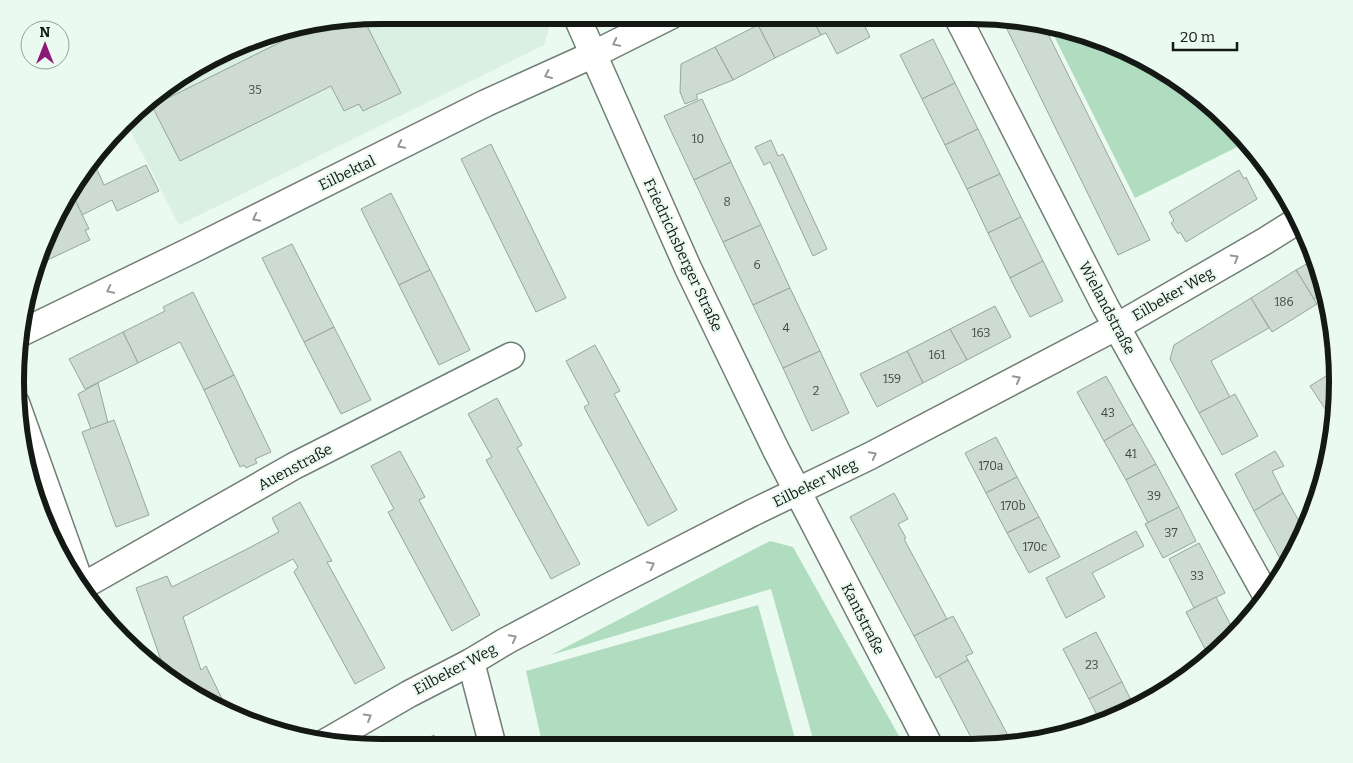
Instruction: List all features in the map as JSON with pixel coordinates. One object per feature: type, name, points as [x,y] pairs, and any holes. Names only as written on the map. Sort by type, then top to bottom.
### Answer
[{"type":"street","name":"Friedrichsberger Straße","points":[[580,24],[688,268],[798,492]]},
{"type":"street","name":"Eilbektal","points":[[28,330],[192,250],[486,102],[592,55],[654,24]]},
{"type":"street","name":"Wielandstraße","points":[[961,24],[1116,327],[1263,588]]},
{"type":"street","name":"Eilbeker Weg","points":[[336,736],[409,694],[667,556],[798,492],[1116,327],[1292,224]]},
{"type":"street","name":"Auenstraße","points":[[87,584],[294,466],[511,356]]},
{"type":"street","points":[[29,439],[72,561]]},
{"type":"street","name":"Kantstraße","points":[[798,492],[926,739]]},
{"type":"street","points":[[471,662],[491,739]]},
{"type":"shaded area","points":[[382,24],[546,24],[549,29],[544,45],[179,225],[129,129],[183,84],[223,61],[245,51],[289,36],[335,27]]},
{"type":"green space","points":[[1053,34],[1108,51],[1150,72],[1189,98],[1240,146],[1135,198]]},
{"type":"green space","points":[[770,541],[793,547],[901,739],[813,739],[771,589],[551,655]]},
{"type":"green space","points":[[758,605],[795,739],[541,739],[526,671]]},
{"type":"building","points":[[815,24],[821,35],[775,58],[758,25]]},
{"type":"building","points":[[815,24],[864,24],[870,37],[837,54],[826,33],[821,35]]},
{"type":"building","points":[[366,25],[401,93],[363,111],[359,104],[344,111],[331,86],[180,161],[153,107],[158,103],[296,35],[335,27]]},
{"type":"building","points":[[758,25],[775,58],[733,80],[715,47]]},
{"type":"building","points":[[1005,26],[1047,32],[1150,240],[1118,255]]},
{"type":"building","points":[[933,39],[955,83],[922,99],[900,55]]},
{"type":"building","points":[[715,47],[733,80],[696,95],[698,99],[685,104],[680,92],[681,64]]},
{"type":"building","points":[[955,83],[978,129],[945,145],[922,99]]},
{"type":"building","points":[[702,99],[731,162],[694,180],[664,116]]},
{"type":"building","points":[[978,129],[1000,174],[967,189],[945,145]]},
{"type":"building","points":[[771,140],[778,156],[783,154],[827,249],[813,256],[770,162],[764,165],[755,147]]},
{"type":"building","points":[[491,144],[566,298],[536,312],[461,159]]},
{"type":"building","points":[[731,162],[761,225],[723,242],[694,180]]},
{"type":"building","points":[[146,165],[159,191],[117,211],[112,200],[82,215],[75,199],[96,167],[104,185]]},
{"type":"building","points":[[1239,170],[1244,179],[1246,177],[1257,199],[1186,242],[1171,223],[1174,221],[1169,212]]},
{"type":"building","points":[[1000,174],[1021,217],[988,233],[967,189]]},
{"type":"building","points":[[391,193],[430,270],[399,285],[361,209]]},
{"type":"building","points":[[75,199],[89,229],[85,230],[90,240],[45,261],[61,223]]},
{"type":"building","points":[[1021,217],[1043,261],[1010,278],[988,233]]},
{"type":"building","points":[[761,225],[790,288],[753,305],[723,242]]},
{"type":"building","points":[[292,244],[334,327],[304,342],[262,258]]},
{"type":"building","points":[[1043,261],[1063,301],[1030,317],[1010,278]]},
{"type":"building","points":[[1308,263],[1319,296],[1314,299],[1296,270]]},
{"type":"building","points":[[430,270],[470,350],[439,365],[399,285]]},
{"type":"building","points":[[1296,270],[1317,304],[1272,332],[1251,298]]},
{"type":"building","points":[[790,288],[820,351],[783,368],[753,305]]},
{"type":"building","points":[[193,292],[234,375],[204,390],[180,342],[138,363],[123,332],[165,311],[163,307]]},
{"type":"building","points":[[1251,298],[1269,328],[1211,361],[1230,397],[1199,413],[1170,359],[1174,345]]},
{"type":"building","points":[[995,306],[1011,337],[967,360],[950,329]]},
{"type":"building","points":[[334,327],[371,400],[341,414],[304,342]]},
{"type":"building","points":[[950,329],[967,360],[923,383],[907,351]]},
{"type":"building","points":[[123,332],[138,363],[85,389],[69,359]]},
{"type":"building","points":[[595,345],[620,391],[614,394],[677,510],[648,526],[584,407],[589,404],[566,361]]},
{"type":"building","points":[[820,351],[849,413],[812,431],[783,368]]},
{"type":"building","points":[[907,351],[923,383],[877,407],[860,374]]},
{"type":"building","points":[[1329,374],[1327,412],[1310,386]]},
{"type":"building","points":[[234,375],[271,452],[255,459],[257,463],[246,468],[244,465],[240,467],[204,390]]},
{"type":"building","points":[[1106,376],[1133,424],[1104,441],[1077,392]]},
{"type":"building","points":[[98,383],[108,423],[91,429],[78,394]]},
{"type":"building","points":[[1235,394],[1258,436],[1222,455],[1199,413]]},
{"type":"building","points":[[497,398],[522,445],[517,448],[580,564],[551,579],[486,460],[492,457],[468,414]]},
{"type":"building","points":[[114,420],[149,515],[116,527],[82,432]]},
{"type":"building","points":[[1133,424],[1156,464],[1126,480],[1104,441]]},
{"type":"building","points":[[996,437],[1017,477],[986,493],[965,453]]},
{"type":"building","points":[[400,451],[425,497],[419,500],[480,615],[452,631],[388,512],[394,509],[371,466]]},
{"type":"building","points":[[1275,451],[1284,466],[1272,471],[1283,493],[1254,511],[1235,474]]},
{"type":"building","points":[[1156,464],[1179,507],[1148,523],[1126,480]]},
{"type":"building","points":[[1017,477],[1039,517],[1007,533],[986,493]]},
{"type":"building","points":[[894,493],[908,519],[898,524],[906,538],[904,539],[947,619],[914,636],[850,517]]},
{"type":"building","points":[[1283,493],[1299,521],[1301,520],[1281,560],[1254,511]]},
{"type":"building","points":[[300,502],[332,561],[327,562],[385,668],[355,684],[294,572],[298,567],[293,559],[183,617],[201,670],[206,666],[224,702],[183,679],[162,663],[136,588],[167,576],[172,587],[247,549],[279,532],[272,518]]},
{"type":"building","points":[[1179,507],[1196,541],[1163,558],[1145,524]]},
{"type":"building","points":[[1039,517],[1060,557],[1029,573],[1007,533]]},
{"type":"building","points":[[1136,531],[1144,546],[1092,573],[1105,597],[1066,618],[1046,578]]},
{"type":"building","points":[[1199,543],[1225,593],[1194,608],[1169,559]]},
{"type":"building","points":[[1216,597],[1231,626],[1212,645],[1205,649],[1186,612]]},
{"type":"building","points":[[953,616],[973,653],[966,656],[968,660],[936,678],[914,636]]},
{"type":"building","points":[[1096,632],[1122,682],[1089,699],[1063,649]]},
{"type":"building","points":[[968,660],[1009,737],[972,739],[939,676]]},
{"type":"building","points":[[1122,682],[1132,701],[1097,716],[1089,699]]},
{"type":"building","points":[[434,735],[437,739],[426,739]]}]
